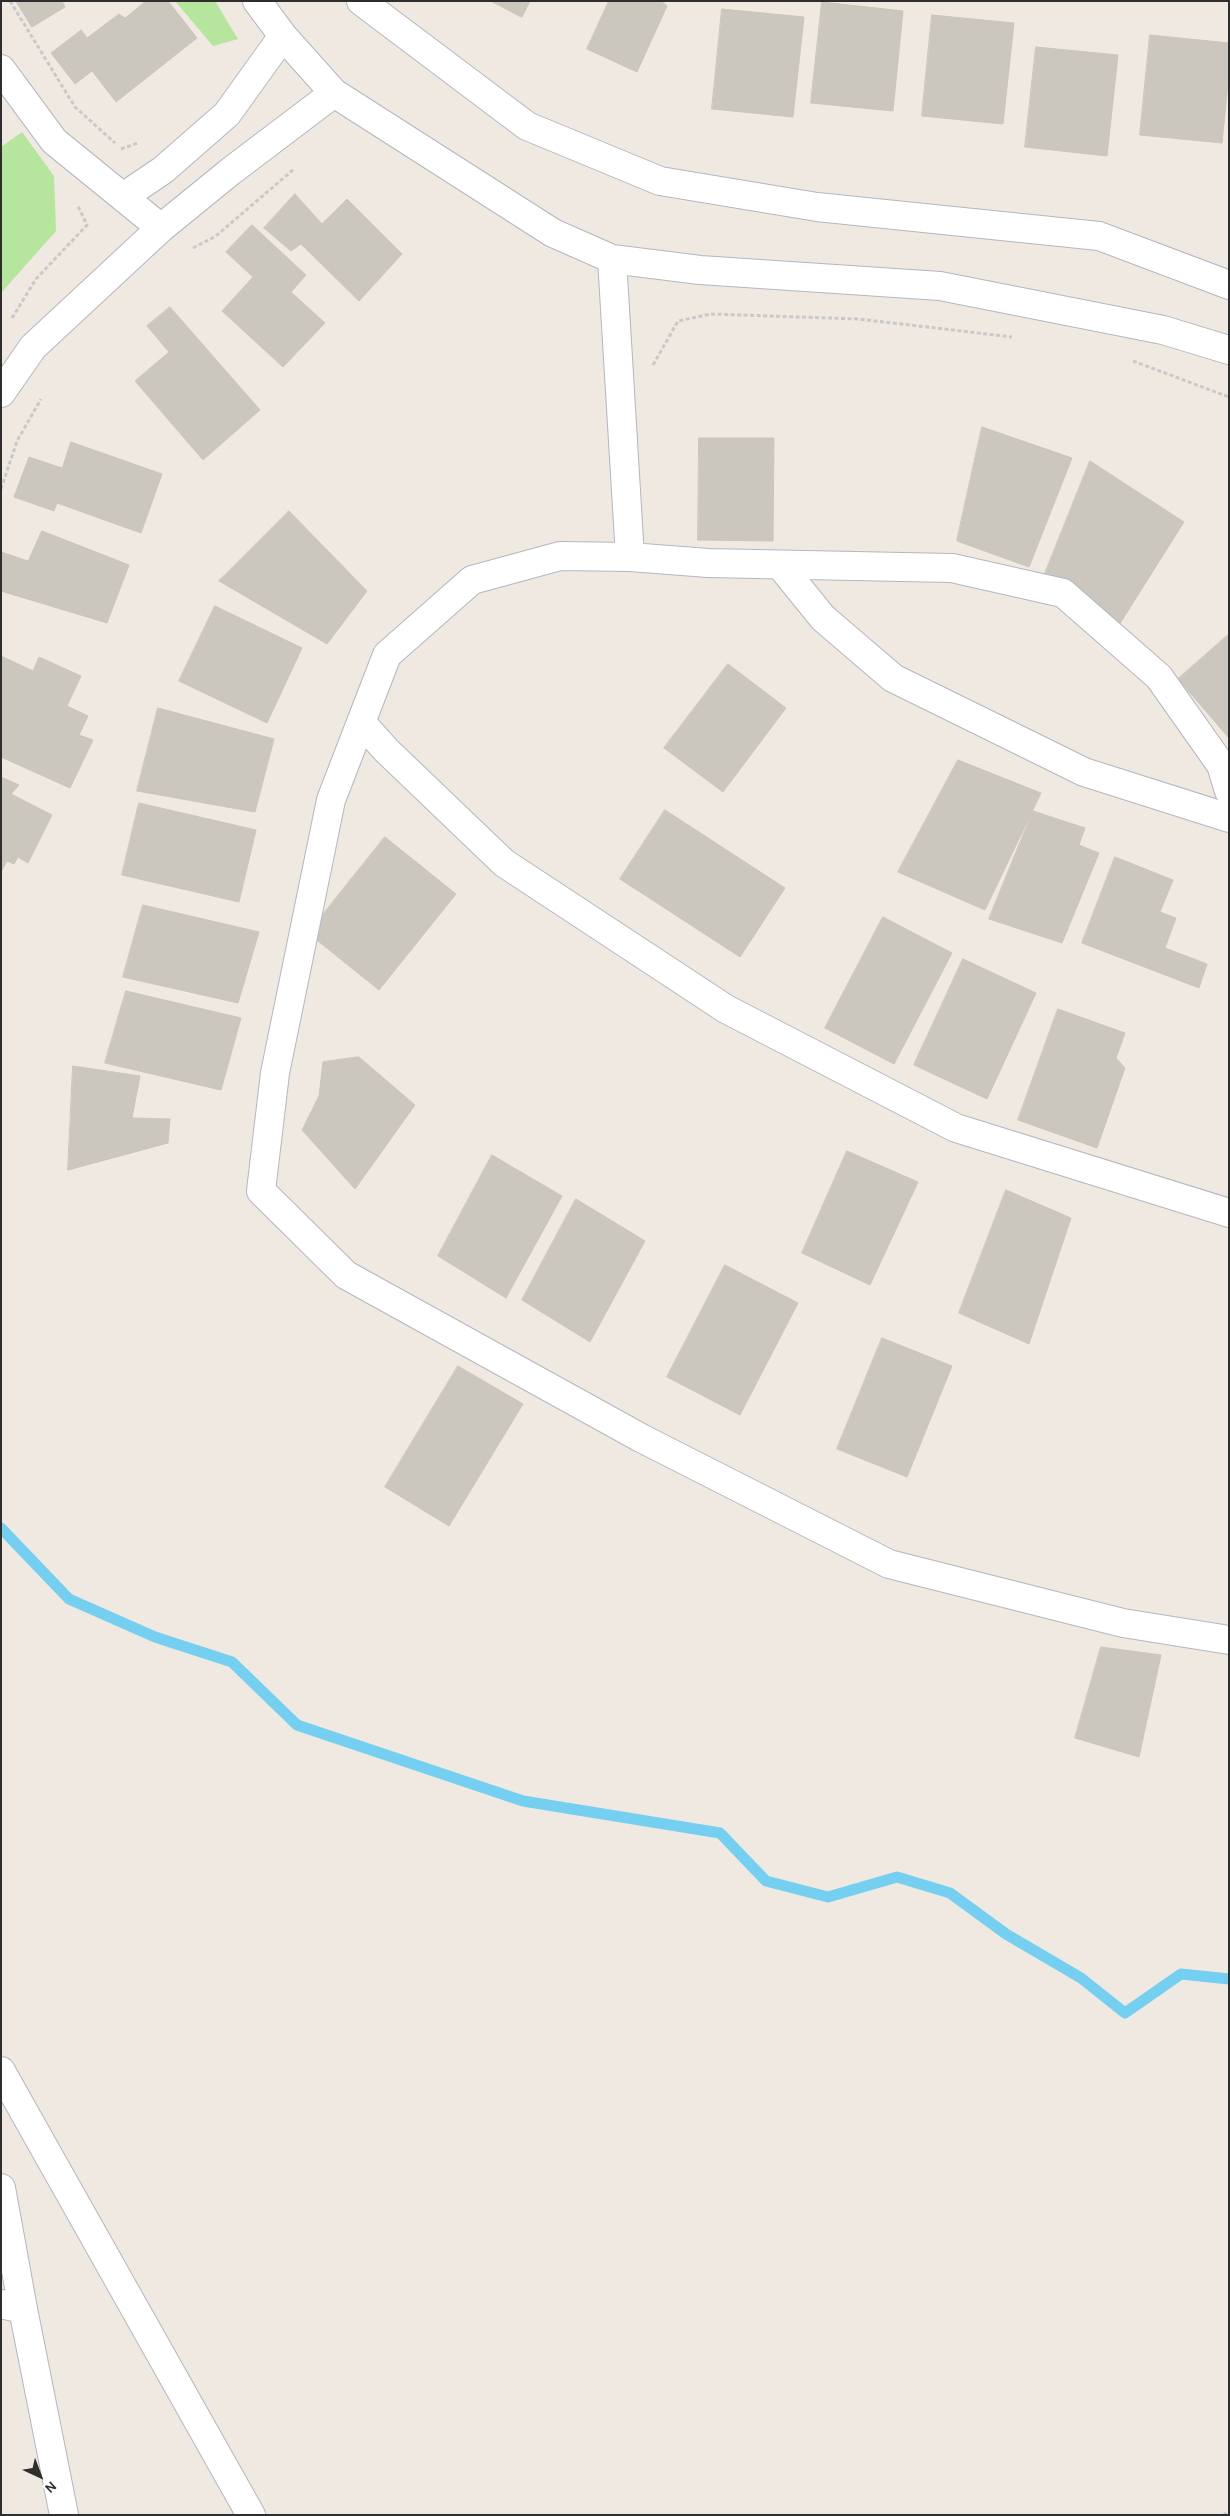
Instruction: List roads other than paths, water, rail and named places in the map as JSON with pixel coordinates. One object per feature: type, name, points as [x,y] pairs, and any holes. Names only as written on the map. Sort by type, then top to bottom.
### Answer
[{"type":"street","points":[[257,1],[283,36],[334,94],[553,233],[612,259],[700,270],[940,286],[1163,330],[1229,350]]},
{"type":"street","points":[[361,1],[527,126],[660,182],[817,207],[1099,236],[1229,285]]},
{"type":"street","points":[[124,197],[163,170],[227,114],[283,36]]},
{"type":"street","points":[[1,69],[54,141],[161,228]]},
{"type":"street","points":[[1,393],[33,347],[161,228],[231,171],[334,94]]},
{"type":"street","points":[[612,259],[630,557]]},
{"type":"street","points":[[1229,791],[1221,765],[1159,677],[1063,594],[952,568],[708,563],[630,557],[560,556],[472,580],[387,655],[331,800],[274,1073],[261,1191],[346,1275],[641,1438],[889,1564],[1123,1623],[1229,1640]]},
{"type":"street","points":[[780,565],[823,618],[894,678],[1084,772],[1229,818]]},
{"type":"street","points":[[361,722],[386,750],[504,863],[726,1009],[956,1128],[1229,1213]]},
{"type":"street","points":[[1,2071],[251,2515]]},
{"type":"street","points":[[1,2188],[12,2306],[64,2515]]},
{"type":"waterway","points":[[1,1528],[69,1599],[155,1637],[232,1662],[297,1725],[523,1801],[720,1833],[766,1881],[828,1897],[897,1877],[950,1893],[1006,1934],[1081,1978],[1125,2013],[1181,1974],[1229,1979]]}]
